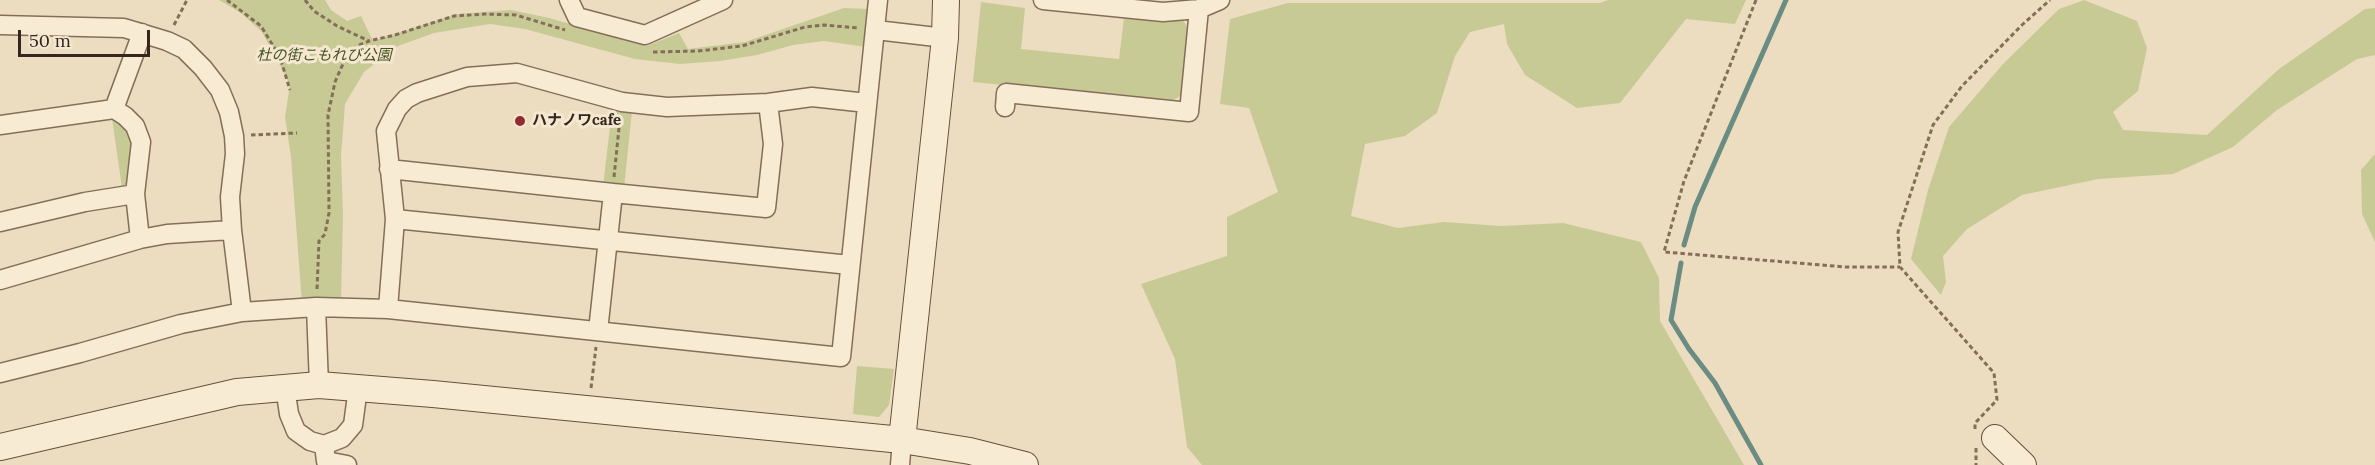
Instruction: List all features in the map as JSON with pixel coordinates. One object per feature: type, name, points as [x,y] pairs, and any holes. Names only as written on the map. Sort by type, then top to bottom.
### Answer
[{"type":"street","points":[[569,0],[577,17],[645,35],[723,0]]},
{"type":"street","points":[[0,373],[81,354],[181,324],[242,312],[316,307],[388,309],[842,357],[878,0]]},
{"type":"street","points":[[901,453],[945,38],[946,0]]},
{"type":"street","points":[[1043,0],[1199,9],[1220,0]]},
{"type":"street","points":[[1005,106],[1006,93],[1189,112],[1199,9]]},
{"type":"street","points":[[0,25],[124,28],[167,40],[184,49],[203,68],[220,90],[229,112],[234,136],[235,153],[230,197],[242,312]]},
{"type":"street","points":[[876,30],[945,38]]},
{"type":"street","points":[[114,109],[142,33]]},
{"type":"street","points":[[388,309],[395,219],[386,131],[397,109],[406,99],[417,93],[483,74],[517,74],[622,102],[667,107],[768,103],[812,97],[867,102]]},
{"type":"street","points":[[389,169],[766,208],[773,144],[768,103]]},
{"type":"street","points":[[0,125],[114,109],[135,126],[141,142],[135,194],[141,239]]},
{"type":"street","points":[[598,331],[613,193]]},
{"type":"street","points":[[0,222],[85,202],[135,194]]},
{"type":"street","points":[[395,219],[850,265]]},
{"type":"street","points":[[0,280],[141,239],[167,234],[232,230]]},
{"type":"street","points":[[316,307],[319,385]]},
{"type":"street","points":[[0,447],[237,392],[319,385],[901,453],[970,451],[1025,465]]},
{"type":"street","points":[[285,387],[289,414],[296,431],[310,441],[324,445],[342,438],[353,426],[358,388]]},
{"type":"street","points":[[1982,438],[2023,465]]},
{"type":"street","points":[[324,445],[326,461],[347,465]]},
{"type":"path","points":[[167,40],[187,0]]},
{"type":"path","points":[[227,0],[261,26],[280,57],[290,90]]},
{"type":"path","points":[[305,0],[314,11],[329,21],[369,41]]},
{"type":"path","points":[[1756,0],[1684,181],[1664,252],[1846,267],[1900,267]]},
{"type":"path","points":[[1976,465],[1982,438],[1975,423],[1997,400],[1994,373],[1900,267],[1898,232],[1933,124],[1962,86],[2050,0]]},
{"type":"path","points":[[316,307],[319,241],[325,234],[329,213],[328,115],[335,82],[342,66],[357,46],[396,35]]},
{"type":"path","points":[[613,193],[622,102]]},
{"type":"path","points":[[234,136],[297,133]]},
{"type":"path","points":[[590,393],[598,331]]},
{"type":"green space","name":"杜の街こもれび公園","points":[[219,0],[325,0],[331,10],[347,21],[361,16],[373,41],[457,14],[511,10],[549,18],[647,46],[679,33],[688,49],[745,42],[844,8],[869,9],[866,47],[824,41],[793,45],[757,55],[720,61],[680,64],[635,59],[525,29],[490,24],[434,33],[398,46],[364,72],[345,104],[341,156],[343,214],[341,302],[302,304],[291,157],[285,117],[290,84],[262,32],[241,13]]},
{"type":"green space","points":[[1608,0],[1746,0],[1735,24],[1686,19],[1620,103],[1577,108],[1525,75],[1507,44],[1504,24],[1470,32],[1455,56],[1437,113],[1405,136],[1365,144],[1351,216],[1398,228],[1444,222],[1501,226],[1563,223],[1641,242],[1659,278],[1660,321],[1744,465],[1202,465],[1187,447],[1175,359],[1141,284],[1227,256],[1227,217],[1278,192],[1249,108],[1220,104],[1230,19],[1288,3],[1600,3]]},
{"type":"green space","points":[[2084,0],[2137,21],[2147,48],[2138,91],[2113,112],[2123,130],[2207,135],[2279,69],[2365,9],[2375,8],[2375,55],[2357,59],[2277,110],[2233,147],[2173,174],[2098,179],[2022,195],[1967,229],[1943,256],[1946,282],[1941,295],[1911,259],[1928,190],[1949,127],[2003,64],[2059,9]]},
{"type":"green space","points":[[981,2],[1025,8],[1021,49],[1119,59],[1124,18],[1183,20],[1189,30],[1182,95],[1170,102],[973,82]]},
{"type":"green space","points":[[612,110],[632,111],[624,188],[603,186]]},
{"type":"green space","points":[[112,118],[127,128],[135,145],[132,177],[122,188]]},
{"type":"green space","points":[[2375,154],[2375,242],[2362,214],[2361,170]]},
{"type":"green space","points":[[857,366],[894,369],[889,405],[879,417],[853,414]]},
{"type":"waterway","points":[[1684,245],[1695,207],[1786,0]]},
{"type":"waterway","points":[[1681,263],[1671,320],[1689,349],[1715,383],[1761,465]]},
{"type":"place","name":"ハナノワcafe","points":[[520,121]]}]
